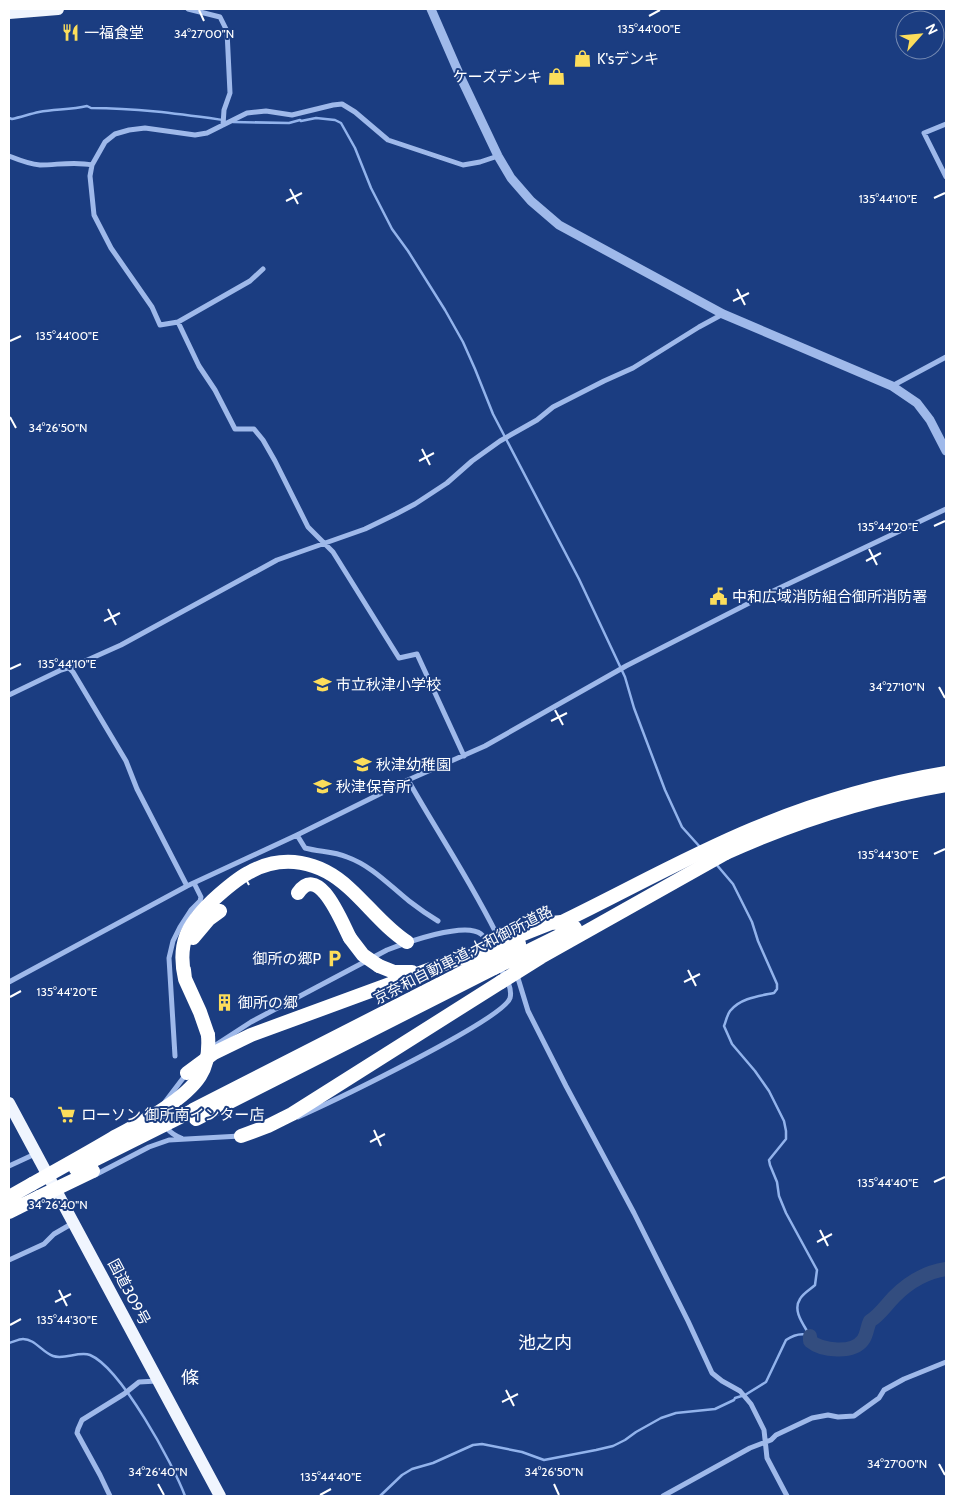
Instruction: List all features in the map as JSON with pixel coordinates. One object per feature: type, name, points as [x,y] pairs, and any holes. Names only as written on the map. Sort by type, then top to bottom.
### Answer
[{"type":"highway","points":[[9,13],[58,9]]},
{"type":"highway","name":"京奈和自動車道;大和御所道路","points":[[9,1203],[194,1115],[489,959],[551,923],[562,922],[713,847],[792,813],[880,786],[946,773]]},
{"type":"highway","name":"京奈和自動車道;大和御所道路","points":[[489,959],[657,886],[758,838],[844,808],[946,785]]},
{"type":"highway","points":[[241,1136],[268,1126],[292,1114],[541,957],[726,853]]},
{"type":"highway","points":[[9,1197],[35,1190],[148,1118],[188,1090],[201,1075],[208,1051],[208,1035],[185,979],[182,958],[184,940],[199,915],[218,896],[248,873],[274,863],[294,862],[305,863],[324,870],[349,888],[393,932],[407,942]]},
{"type":"highway","points":[[349,888],[334,880],[316,878],[303,884],[298,893],[307,884],[322,889],[331,901],[350,938],[363,955],[379,966],[394,972],[410,972],[489,959]]},
{"type":"highway","points":[[185,979],[185,958],[191,942],[208,919],[220,911]]},
{"type":"highway","points":[[187,1073],[203,1060],[236,1041],[428,970]]},
{"type":"highway","name":"国道309号","points":[[9,1103],[220,1496]]},
{"type":"highway","name":"京奈和自動車道;大和御所道路","points":[[9,1212],[35,1190]]},
{"type":"street","points":[[188,9],[220,18],[227,30],[230,93],[223,115],[224,124]]},
{"type":"street","points":[[432,9],[498,156],[511,178],[531,201],[559,225],[723,314],[892,386],[917,403],[930,420],[946,451]]},
{"type":"street","points":[[263,269],[250,281],[178,322],[160,325],[152,307],[111,248],[94,214],[90,176],[92,165],[105,142],[115,134],[130,130],[145,128],[195,135],[207,133],[246,112],[266,111],[292,115],[342,104],[355,112],[388,140],[463,165],[498,156]]},
{"type":"street","points":[[946,124],[924,132],[946,177]]},
{"type":"street","points":[[9,156],[25,163],[40,165],[84,163],[92,165]]},
{"type":"street","points":[[9,695],[68,667],[121,645],[277,560],[365,529],[415,504],[447,483],[472,461],[500,441],[537,420],[553,407],[633,368],[723,314]]},
{"type":"street","points":[[178,322],[199,366],[235,429],[254,430],[263,440],[308,527],[332,552],[399,658],[418,654],[464,756]]},
{"type":"street","points":[[892,386],[946,357]]},
{"type":"street","points":[[9,982],[187,886],[297,835],[408,780],[485,746],[626,666],[769,593],[946,509]]},
{"type":"street","points":[[68,667],[73,672],[126,761],[136,789],[187,886]]},
{"type":"street","points":[[408,780],[476,892],[518,978],[528,1011],[634,1213],[712,1373],[740,1391],[751,1404],[764,1430],[767,1458],[787,1496]]},
{"type":"street","points":[[297,835],[306,848],[346,856],[370,868],[410,902],[438,921]]},
{"type":"street","points":[[175,1056],[169,958],[173,941],[180,927],[191,910],[200,901],[201,897],[194,883]]},
{"type":"street","points":[[49,1178],[139,1130],[152,1119],[178,1083],[213,1047],[243,1027],[388,950],[407,942],[452,931],[473,930],[480,933],[486,940],[509,984],[511,990],[510,997],[506,1004],[462,1034],[317,1109],[270,1129],[241,1136],[169,1140],[149,1147],[57,1194]]},
{"type":"street","points":[[163,1105],[162,1117],[166,1128],[173,1135],[182,1138]]},
{"type":"street","points":[[9,1166],[36,1153]]},
{"type":"street","points":[[9,1260],[44,1244],[54,1234],[73,1223]]},
{"type":"street","points":[[663,1496],[750,1448],[771,1440],[776,1435],[812,1418],[828,1415],[838,1417],[854,1416],[879,1398],[884,1390],[904,1379],[946,1362]]},
{"type":"street","points":[[110,1496],[77,1433],[78,1429],[82,1420],[124,1394],[139,1382],[158,1381]]},
{"type":"waterway","points":[[9,118],[87,106],[91,108],[141,110],[223,120]]},
{"type":"waterway","points":[[233,122],[289,123],[316,118],[335,120],[341,123],[355,148],[371,188],[392,229],[408,251],[463,342],[493,414],[579,579],[625,677],[634,708],[665,790],[682,827],[700,847]]},
{"type":"waterway","points":[[716,864],[733,884],[752,922],[758,941],[777,984],[777,989],[774,993],[750,998],[739,1003],[729,1013],[724,1026],[732,1044],[769,1091],[784,1121],[786,1139],[769,1160],[786,1213],[817,1270],[815,1285],[801,1297],[797,1308],[810,1336]]},
{"type":"waterway","points":[[810,1336],[810,1341],[829,1349],[837,1350],[852,1347],[863,1340],[870,1321],[900,1291],[925,1275],[946,1269]]},
{"type":"waterway","points":[[380,1496],[402,1475],[412,1469],[433,1463],[473,1445],[482,1444],[522,1452],[544,1460],[613,1446],[661,1418],[676,1413],[715,1409],[735,1398],[745,1395],[766,1382],[786,1340],[797,1335],[809,1335]]},
{"type":"waterway","points":[[9,1343],[21,1339],[27,1340],[35,1343],[53,1356],[62,1357],[86,1354],[102,1363],[131,1397],[145,1418],[179,1481],[185,1496]]},
{"type":"place","name":"一福食堂","points":[[70,33]]},
{"type":"place","name":"K'sデンキ","points":[[583,59]]},
{"type":"place","name":"ケーズデンキ","points":[[556,77]]},
{"type":"place","name":"中和広域消防組合御所消防署","points":[[718,597]]},
{"type":"place","name":"市立秋津小学校","points":[[322,685]]},
{"type":"place","name":"秋津幼稚園","points":[[362,765]]},
{"type":"place","name":"秋津保育所","points":[[322,787]]},
{"type":"place","name":"御所の郷P","points":[[335,959]]},
{"type":"place","name":"御所の郷","points":[[224,1003]]},
{"type":"place","name":"ローソン 御所南インター店","points":[[67,1115]]},
{"type":"district","name":"池之内","points":[[545,1343]]},
{"type":"district","name":"條","points":[[190,1378]]}]
